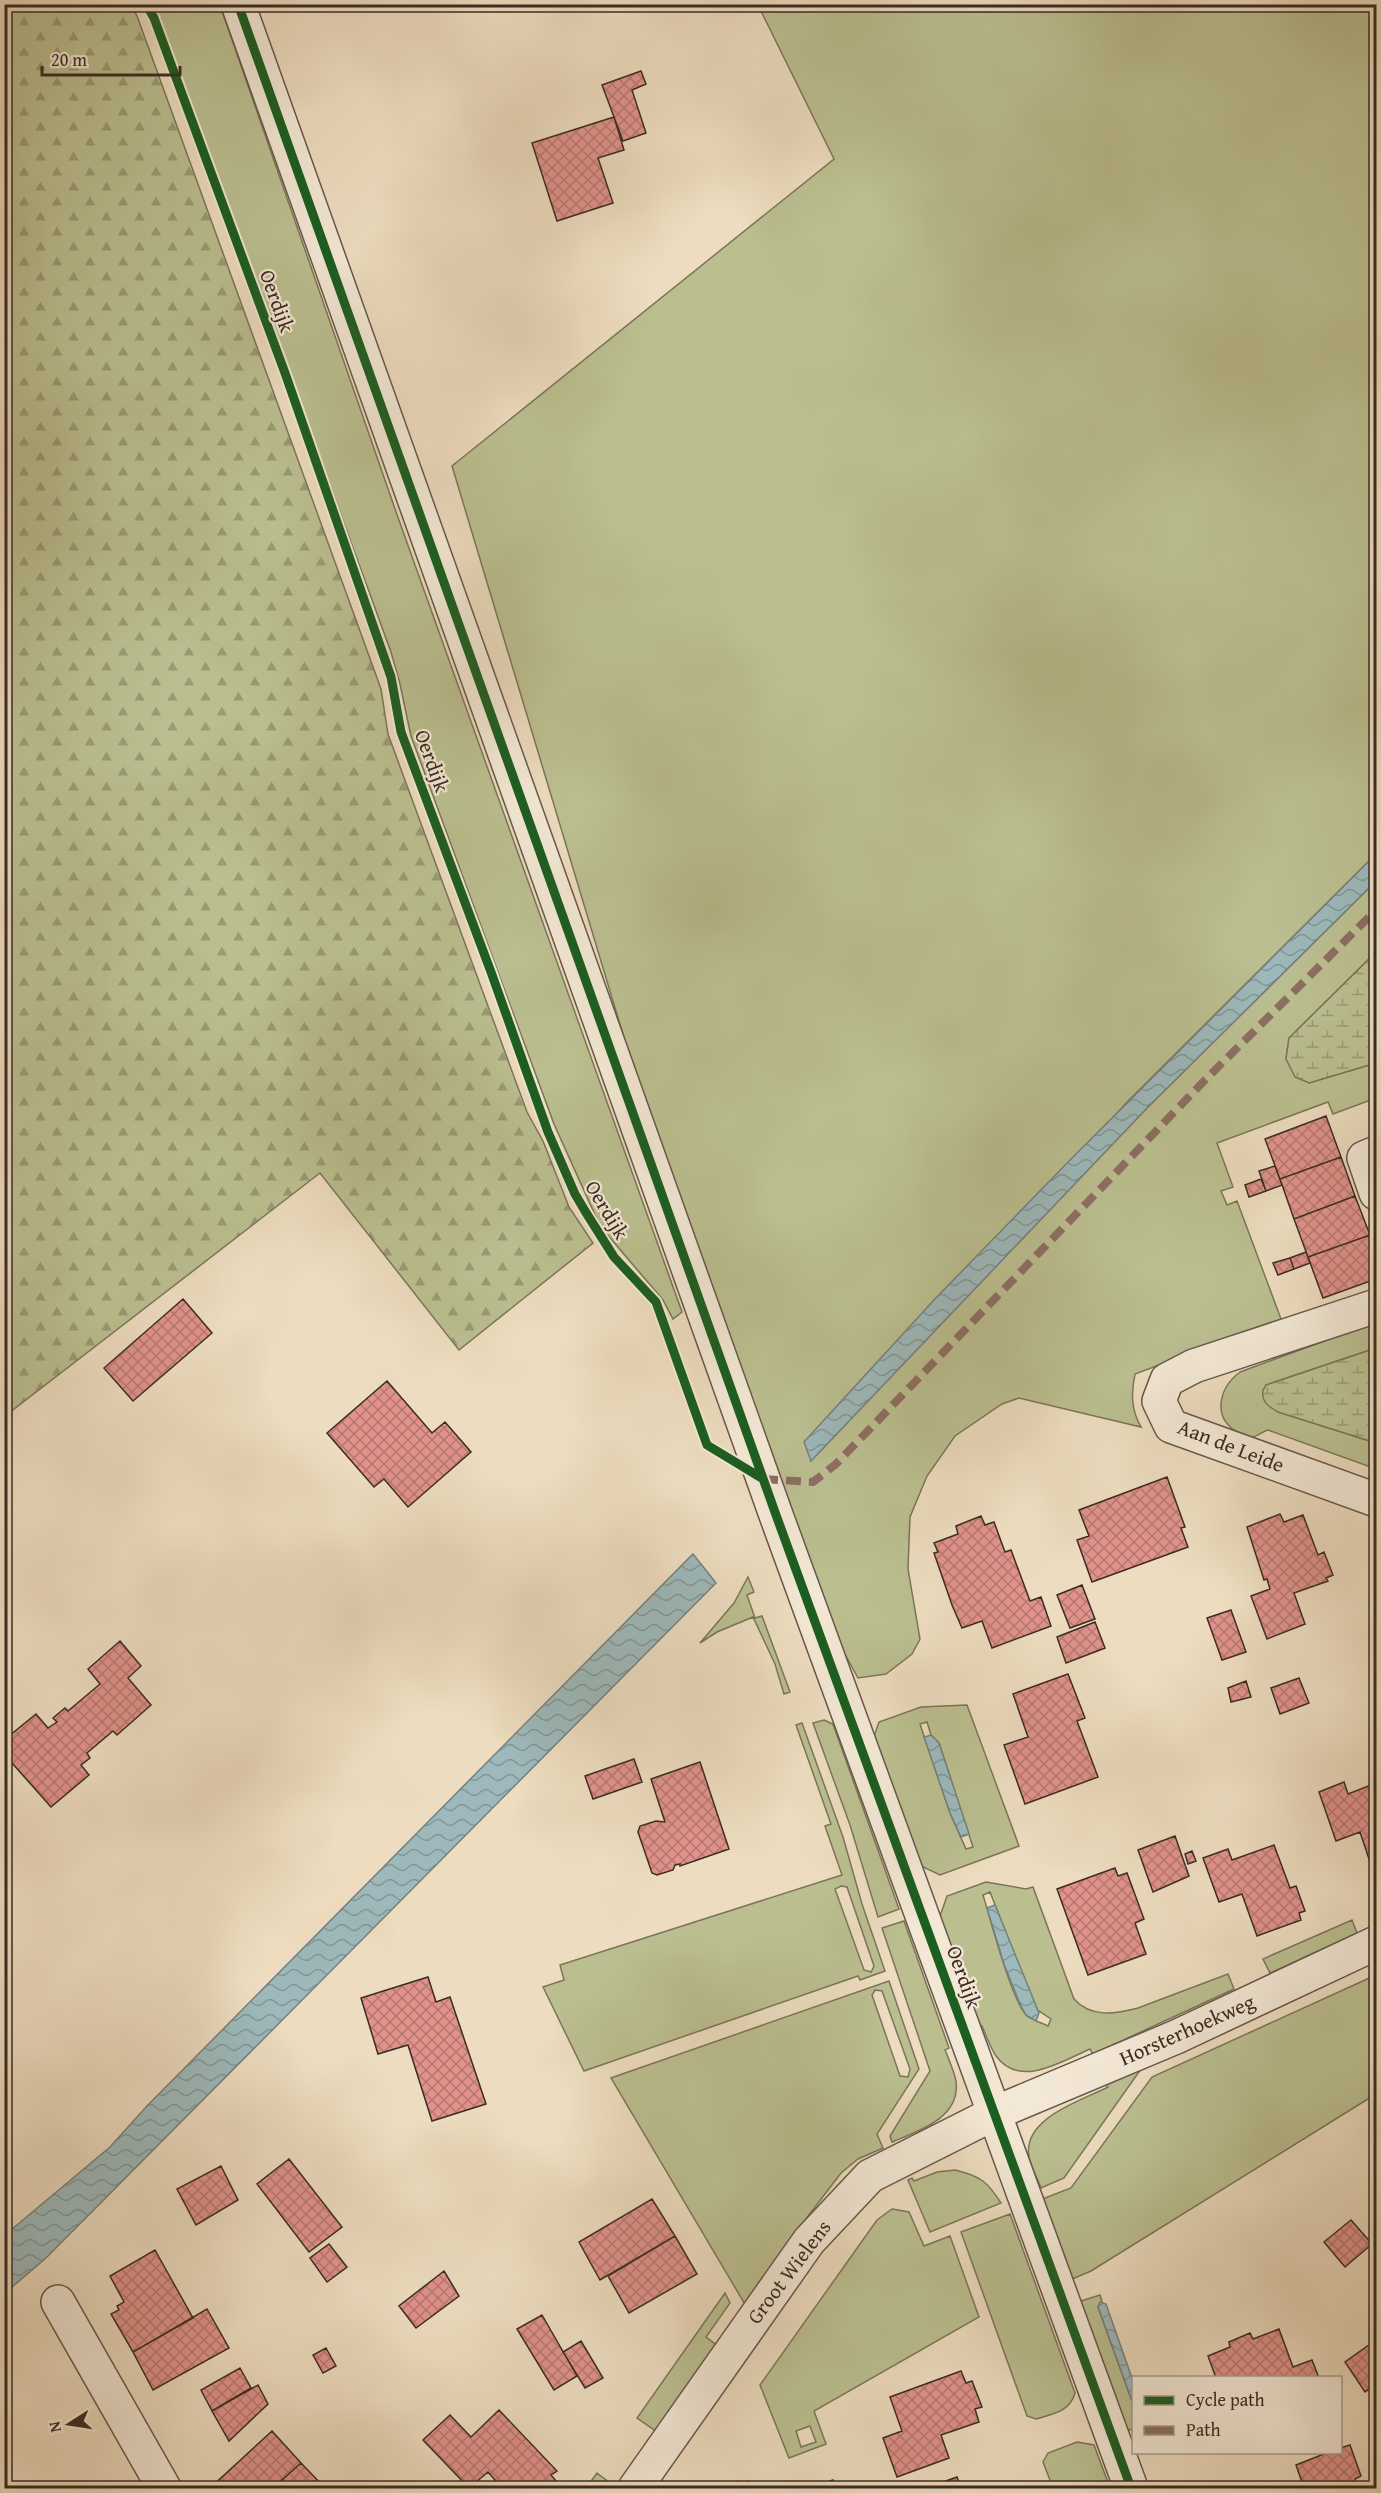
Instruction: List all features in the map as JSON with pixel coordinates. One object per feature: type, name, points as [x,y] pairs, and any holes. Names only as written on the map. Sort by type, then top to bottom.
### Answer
[{"type":"street","name":"Oerdijk","points":[[238,4],[776,1515],[995,2113],[1024,2201],[1131,2488]]},
{"type":"street","points":[[1377,1153],[1364,1158],[1377,1193]]},
{"type":"street","name":"Aan de Leide","points":[[1377,1306],[1194,1366],[1167,1380],[1159,1401],[1171,1426],[1377,1500]]},
{"type":"street","name":"Horsterhoekweg","points":[[995,2113],[1176,2037],[1377,1943]]},
{"type":"street","name":"Groot Wielens","points":[[635,2488],[809,2241],[870,2176],[995,2113]]},
{"type":"street","points":[[58,2302],[164,2488]]},
{"type":"green space","points":[[5,4],[131,5],[137,16],[381,689],[388,734],[527,1112],[543,1141],[569,1207],[593,1243],[459,1350],[320,1173],[5,1416]]},
{"type":"green space","points":[[155,5],[220,5],[395,509],[682,1312],[673,1319],[663,1300],[600,1226],[554,1124],[411,736],[391,652]]},
{"type":"green space","points":[[758,5],[1376,5],[1376,854],[1127,1102],[810,1461],[1147,1108],[1376,881],[1376,952],[1289,1038],[1286,1059],[1309,1083],[1376,1063],[1376,1098],[1333,1114],[1328,1102],[1217,1143],[1233,1187],[1221,1191],[1227,1205],[1237,1201],[1281,1319],[1135,1374],[1133,1401],[1135,1414],[1141,1427],[1019,1398],[1002,1404],[955,1436],[927,1476],[910,1517],[908,1569],[920,1639],[912,1654],[886,1674],[858,1678],[840,1645],[628,1051],[452,466],[834,159]]},
{"type":"green space","points":[[1376,952],[1376,1063],[1309,1083],[1295,1077],[1286,1059],[1289,1038]]},
{"type":"green space","points":[[1376,1323],[1376,1348],[1266,1385],[1278,1412],[1376,1443],[1376,1469],[1268,1430],[1250,1438],[1247,1437],[1237,1432],[1224,1418],[1221,1410],[1223,1393],[1227,1385],[1240,1372]]},
{"type":"green space","points":[[1376,1348],[1376,1443],[1278,1412],[1264,1401],[1263,1390],[1266,1385]]},
{"type":"green space","points":[[748,1577],[754,1592],[747,1595],[755,1618],[762,1616],[790,1692],[784,1694],[775,1664],[753,1617],[717,1632],[700,1643],[734,1603]]},
{"type":"green space","points":[[967,1705],[1019,1846],[940,1875],[919,1865],[873,1739],[879,1722],[921,1707]],"holes":[[[927,1722],[931,1735],[939,1743],[973,1847],[966,1849],[950,1813],[920,1724]]]},
{"type":"green space","points":[[824,1720],[833,1724],[899,1909],[878,1917],[850,1825],[813,1723]]},
{"type":"green space","points":[[802,1723],[843,1837],[862,1904],[885,1971],[860,1980],[858,1976],[584,2071],[543,1987],[564,1980],[560,1965],[842,1875],[825,1826],[831,1824],[796,1725]],"holes":[[[841,1886],[847,1887],[874,1966],[871,1972],[864,1970],[835,1889]]]},
{"type":"green space","points":[[986,1882],[1026,1889],[1033,1887],[1074,1999],[1096,2012],[1112,2013],[1138,2008],[1228,1974],[1234,1989],[1093,2054],[1090,2049],[1042,2069],[1017,2071],[1006,2066],[996,2056],[982,2026],[979,2026],[939,1919],[947,1896]],"holes":[[[990,1892],[1036,2009],[1051,2019],[1048,2026],[1027,2016],[1021,2008],[1002,1959],[983,1895]]]},
{"type":"green space","points":[[1352,1920],[1357,1933],[1270,1973],[1263,1959]]},
{"type":"green space","points":[[904,1921],[949,2048],[945,2050],[956,2081],[956,2094],[952,2105],[936,2121],[892,2142],[890,2136],[930,2071],[882,1928]]},
{"type":"green space","points":[[1376,1975],[1376,2094],[1091,2271],[1070,2280],[1040,2200],[1071,2188],[1152,2077]]},
{"type":"green space","points":[[889,1981],[919,2069],[877,2134],[883,2148],[858,2159],[841,2173],[799,2228],[746,2306],[611,2078]],"holes":[[[875,1990],[882,1991],[910,2069],[908,2077],[900,2076],[872,1995]]]},
{"type":"green space","points":[[1141,2069],[1064,2178],[1041,2188],[1029,2157],[1029,2143],[1044,2121],[1069,2105],[1108,2087],[1106,2085]]},
{"type":"green space","points":[[955,2170],[982,2180],[1001,2203],[930,2232],[908,2180],[912,2178],[914,2181],[937,2172]]},
{"type":"green space","points":[[892,2209],[909,2212],[924,2246],[950,2236],[979,2317],[814,2411],[826,2444],[789,2458],[760,2385],[877,2220]],"holes":[[[810,2426],[816,2442],[801,2447],[796,2431]]]},
{"type":"green space","points":[[1010,2214],[1075,2393],[1065,2408],[1036,2419],[1027,2416],[961,2232]]},
{"type":"green space","points":[[725,2293],[730,2303],[706,2337],[718,2346],[657,2432],[637,2418]]},
{"type":"green space","points":[[1100,2295],[1102,2301],[1098,2307],[1132,2401],[1132,2429],[1125,2431],[1078,2302]]},
{"type":"green space","points":[[1077,2442],[1094,2445],[1110,2488],[1053,2488],[1043,2462],[1048,2453]]},
{"type":"green space","points":[[597,2473],[617,2488],[586,2488]]},
{"type":"water","points":[[1376,854],[1376,881],[1147,1108],[811,1461],[804,1442],[934,1300],[1071,1159]]},
{"type":"water","points":[[693,1554],[716,1583],[46,2258],[5,2293],[5,2235],[110,2147],[147,2106]]},
{"type":"water","points":[[931,1735],[939,1743],[969,1834],[961,1837],[950,1813],[924,1737]]},
{"type":"water","points":[[995,1905],[1039,2013],[1036,2021],[1026,2015],[1004,1964],[987,1908]]},
{"type":"water","points":[[1100,2302],[1106,2304],[1132,2378],[1132,2401],[1098,2307]]},
{"type":"building","points":[[641,71],[646,84],[632,90],[646,133],[623,141],[602,85]]},
{"type":"building","points":[[614,117],[624,150],[598,158],[613,203],[557,221],[532,143]]},
{"type":"building","points":[[1326,1116],[1341,1157],[1280,1179],[1265,1139]]},
{"type":"building","points":[[1341,1157],[1355,1196],[1294,1219],[1280,1179]]},
{"type":"building","points":[[1275,1166],[1282,1185],[1266,1191],[1259,1171]]},
{"type":"building","points":[[1261,1179],[1266,1191],[1249,1197],[1245,1185]]},
{"type":"building","points":[[1355,1196],[1370,1235],[1308,1257],[1294,1219]]},
{"type":"building","points":[[1370,1235],[1376,1253],[1376,1279],[1323,1298],[1308,1257]]},
{"type":"building","points":[[1306,1252],[1310,1263],[1294,1269],[1290,1258]]},
{"type":"building","points":[[1290,1258],[1294,1269],[1278,1275],[1273,1263]]},
{"type":"building","points":[[183,1299],[212,1333],[133,1401],[104,1368]]},
{"type":"building","points":[[387,1381],[432,1433],[445,1422],[471,1452],[408,1507],[384,1479],[374,1487],[327,1433]]},
{"type":"building","points":[[1167,1477],[1185,1527],[1181,1528],[1188,1547],[1092,1582],[1077,1540],[1089,1536],[1079,1510]]},
{"type":"building","points":[[1280,1514],[1284,1522],[1303,1515],[1318,1555],[1324,1552],[1333,1575],[1326,1578],[1328,1581],[1294,1593],[1305,1624],[1267,1639],[1251,1596],[1270,1589],[1267,1579],[1264,1580],[1247,1527]]},
{"type":"building","points":[[981,1516],[985,1525],[994,1522],[1005,1552],[1011,1550],[1030,1601],[1041,1597],[1051,1626],[992,1648],[982,1621],[962,1628],[934,1553],[938,1552],[934,1543],[958,1534],[956,1526]]},
{"type":"building","points":[[1082,1585],[1095,1619],[1070,1628],[1057,1595]]},
{"type":"building","points":[[1231,1610],[1246,1652],[1222,1660],[1207,1618]]},
{"type":"building","points":[[1095,1622],[1105,1648],[1066,1663],[1057,1637]]},
{"type":"building","points":[[120,1641],[141,1666],[128,1678],[151,1705],[117,1735],[113,1731],[87,1753],[90,1758],[81,1765],[89,1775],[51,1807],[4,1754],[4,1740],[36,1714],[48,1728],[57,1722],[53,1718],[65,1708],[68,1711],[100,1684],[88,1669]]},
{"type":"building","points":[[1068,1674],[1085,1718],[1077,1721],[1098,1777],[1025,1804],[1004,1745],[1028,1737],[1013,1694]]},
{"type":"building","points":[[1299,1678],[1309,1703],[1280,1714],[1271,1688]]},
{"type":"building","points":[[1246,1681],[1251,1697],[1231,1702],[1228,1688]]},
{"type":"building","points":[[634,1759],[642,1782],[593,1799],[585,1776]]},
{"type":"building","points":[[700,1762],[729,1849],[680,1866],[680,1864],[675,1865],[673,1870],[657,1875],[652,1873],[638,1832],[640,1826],[656,1821],[665,1822],[651,1779]]},
{"type":"building","points":[[1344,1782],[1348,1794],[1376,1783],[1376,1863],[1371,1865],[1360,1832],[1336,1841],[1319,1792]]},
{"type":"building","points":[[1175,1836],[1189,1876],[1153,1892],[1138,1850]]},
{"type":"building","points":[[1274,1845],[1290,1888],[1296,1886],[1305,1911],[1299,1913],[1301,1920],[1257,1936],[1242,1894],[1219,1902],[1203,1858],[1228,1849],[1232,1860]]},
{"type":"building","points":[[1192,1851],[1196,1861],[1188,1864],[1185,1854]]},
{"type":"building","points":[[1115,1868],[1118,1876],[1127,1873],[1144,1919],[1135,1923],[1146,1954],[1088,1975],[1057,1889]]},
{"type":"building","points":[[428,1977],[436,2002],[450,1997],[486,2104],[432,2121],[408,2045],[378,2054],[361,1998]]},
{"type":"building","points":[[289,2159],[342,2227],[309,2252],[257,2184]]},
{"type":"building","points":[[221,2166],[238,2200],[196,2225],[177,2189]]},
{"type":"building","points":[[652,2199],[675,2236],[600,2280],[579,2242]]},
{"type":"building","points":[[1351,2220],[1372,2244],[1345,2267],[1324,2242]]},
{"type":"building","points":[[675,2236],[697,2274],[629,2313],[608,2276]]},
{"type":"building","points":[[329,2244],[347,2267],[327,2282],[310,2258]]},
{"type":"building","points":[[155,2250],[193,2318],[133,2352],[111,2314],[119,2310],[117,2306],[124,2302],[110,2276]]},
{"type":"building","points":[[444,2271],[459,2296],[416,2328],[399,2306]]},
{"type":"building","points":[[207,2309],[229,2348],[153,2390],[133,2352]]},
{"type":"building","points":[[542,2315],[577,2376],[554,2390],[517,2329]]},
{"type":"building","points":[[1279,2329],[1293,2367],[1312,2360],[1318,2376],[1215,2376],[1208,2356],[1230,2347],[1229,2342],[1250,2333],[1253,2339]]},
{"type":"building","points":[[1376,2340],[1376,2384],[1365,2392],[1345,2362]]},
{"type":"building","points":[[581,2341],[603,2378],[585,2388],[563,2352]]},
{"type":"building","points":[[326,2348],[336,2366],[323,2373],[313,2355]]},
{"type":"building","points":[[240,2368],[251,2388],[212,2411],[201,2390]]},
{"type":"building","points":[[961,2371],[966,2383],[972,2381],[982,2407],[975,2409],[979,2422],[941,2435],[949,2458],[897,2477],[883,2438],[902,2431],[890,2397]]},
{"type":"building","points":[[258,2385],[268,2404],[229,2441],[212,2411]]},
{"type":"building","points":[[499,2410],[557,2471],[551,2475],[556,2481],[548,2488],[502,2488],[488,2472],[469,2488],[423,2440],[450,2415],[471,2437]]},
{"type":"building","points":[[272,2431],[301,2463],[273,2488],[210,2488]]},
{"type":"building","points":[[1350,2445],[1361,2476],[1355,2479],[1357,2488],[1304,2488],[1296,2465],[1324,2454],[1342,2454],[1342,2447]]},
{"type":"building","points":[[301,2463],[325,2488],[273,2488]]},
{"type":"building","points":[[957,2477],[961,2488],[926,2488]]},
{"type":"building","points":[[833,2480],[836,2488],[810,2488]]},
{"type":"building","points":[[738,2481],[744,2485],[748,2481],[756,2488],[732,2488]]},
{"type":"marked path","points":[[763,1479],[813,1482],[836,1464],[1205,1080],[1376,910]]},
{"type":"cycle path","points":[[146,4],[154,18],[285,373],[391,677],[401,732],[548,1132],[575,1194],[614,1257],[656,1302],[707,1445],[763,1479]]},
{"type":"cycle path","points":[[238,4],[776,1515],[1131,2488]]}]
